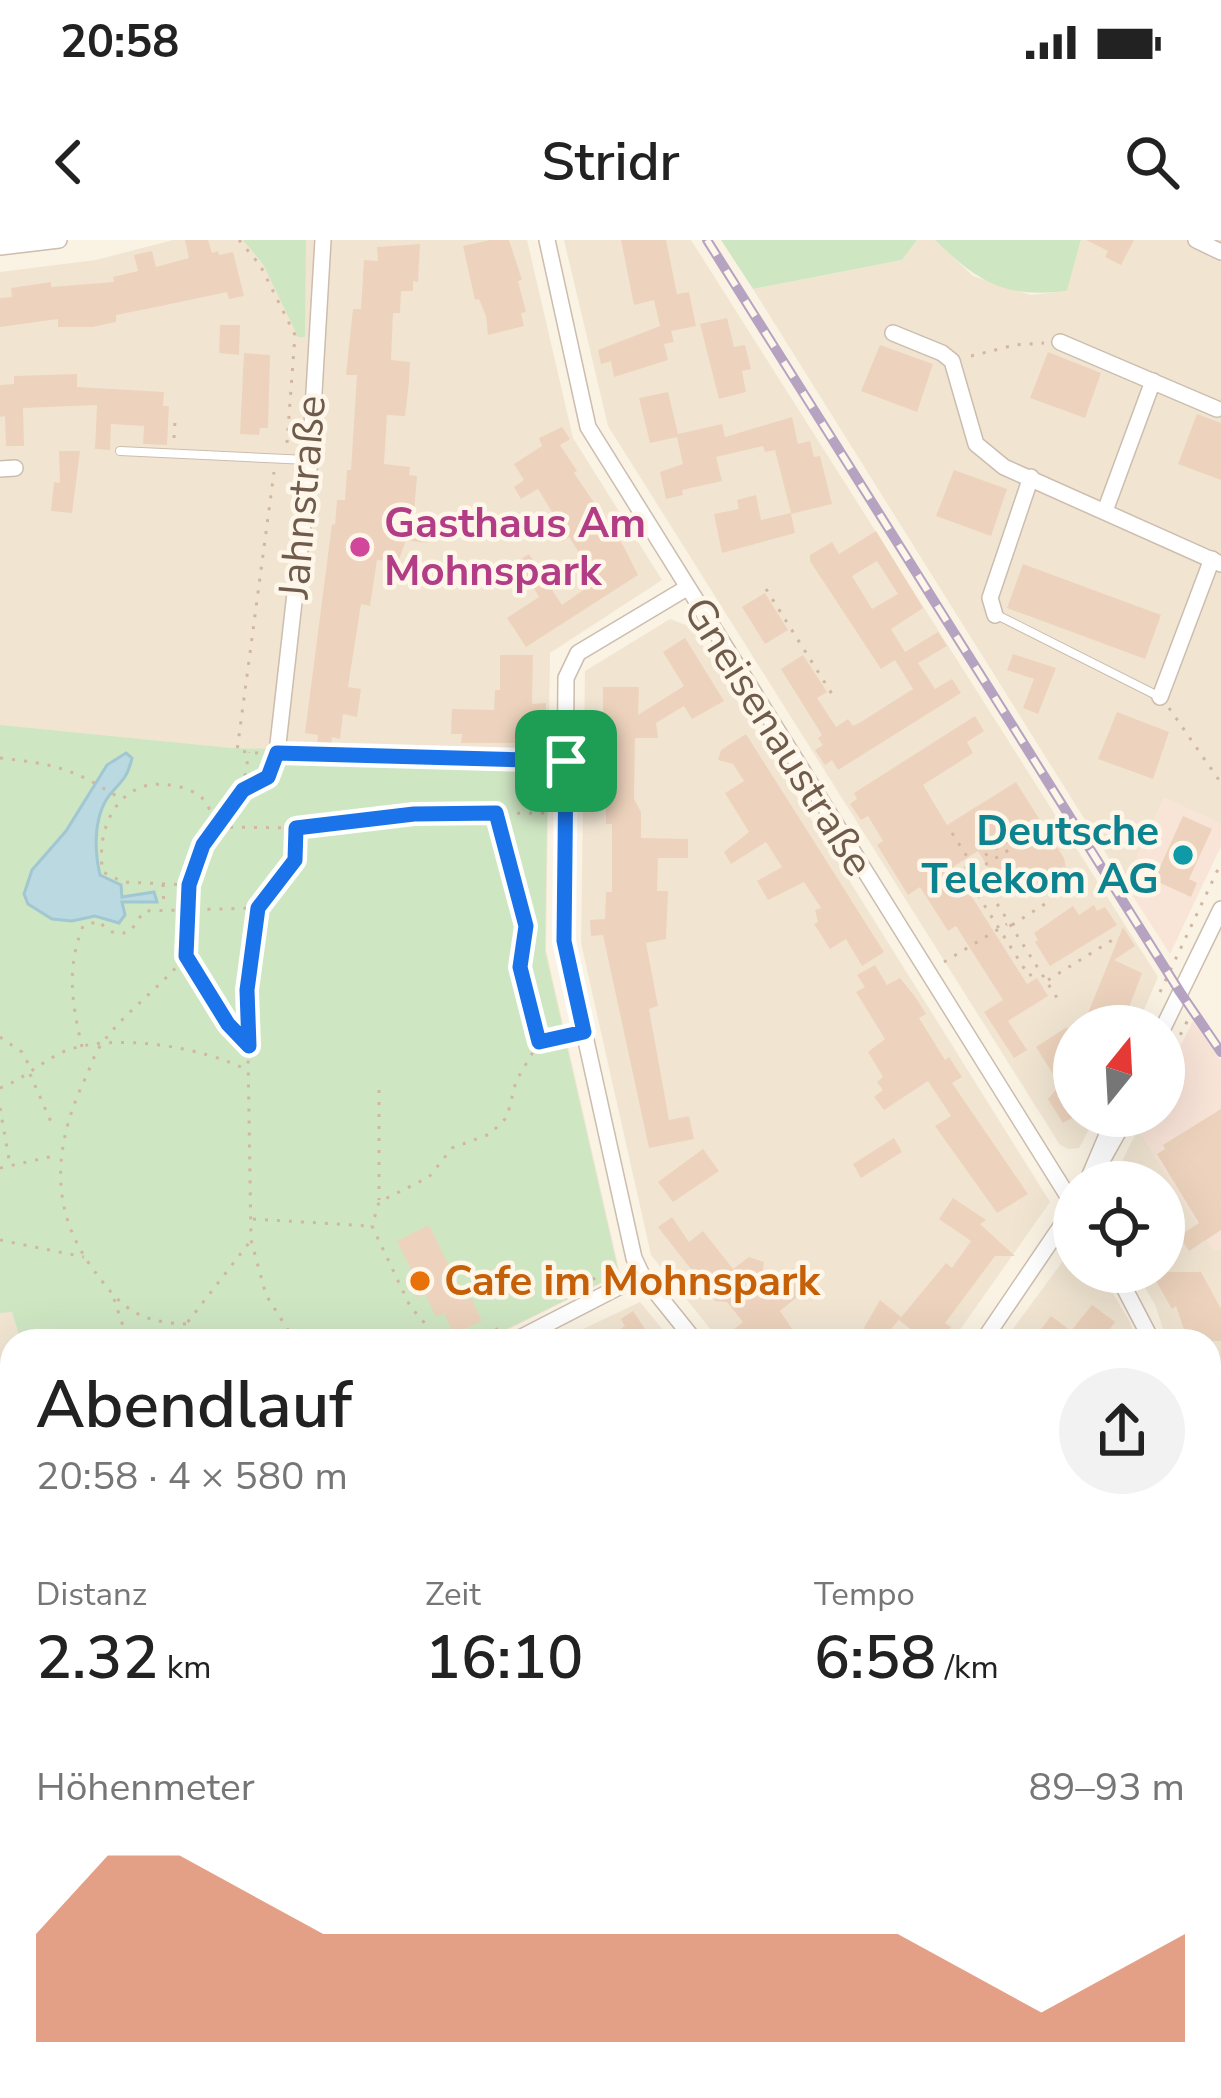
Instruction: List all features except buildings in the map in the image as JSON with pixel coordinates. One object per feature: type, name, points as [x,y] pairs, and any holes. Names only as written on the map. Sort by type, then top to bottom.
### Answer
[{"type":"street","points":[[0,247],[58,240]]},
{"type":"street","name":"Jahnstraße","points":[[277,753],[310,460],[323,240]]},
{"type":"street","name":"Gneisenaustraße","points":[[547,240],[588,428],[1053,1173]]},
{"type":"street","points":[[1196,240],[1221,251]]},
{"type":"street","points":[[892,333],[942,352],[952,361],[976,444],[1004,467],[1216,562],[1160,698]]},
{"type":"street","points":[[1060,342],[1217,409]]},
{"type":"street","points":[[1105,511],[1153,381]]},
{"type":"street","points":[[995,615],[990,598],[1031,477]]},
{"type":"street","points":[[685,589],[578,653],[570,664],[566,678],[564,941],[634,1258],[686,1329]]},
{"type":"street","points":[[1174,1005],[1221,909]]},
{"type":"street","points":[[981,1329],[1053,1235]]},
{"type":"street","points":[[537,1329],[643,1275]]},
{"type":"street","points":[[1127,1293],[1146,1329]]},
{"type":"lane","points":[[120,451],[310,460]]},
{"type":"lane","points":[[995,615],[1160,698]]},
{"type":"path","points":[[239,240],[260,265],[295,335],[287,446],[275,458],[237,752],[566,761]]},
{"type":"path","points":[[952,361],[1015,345],[1060,342]]},
{"type":"path","points":[[766,589],[832,694]]},
{"type":"path","points":[[1160,698],[1221,783]]},
{"type":"path","points":[[185,1324],[158,1323],[130,1312],[114,1298],[66,1219],[60,1154],[70,1113],[101,1044],[165,983],[186,956],[189,885],[203,845],[243,790],[249,752]]},
{"type":"path","points":[[243,790],[268,777],[277,753]]},
{"type":"path","points":[[0,758],[55,764],[120,798]]},
{"type":"path","points":[[189,885],[123,882],[103,872],[99,848],[120,798],[130,789],[154,782],[179,786],[202,796],[218,826]]},
{"type":"path","points":[[380,1202],[429,1177],[452,1148],[490,1134],[507,1117],[516,1081],[539,1042],[520,967],[526,926],[496,813]]},
{"type":"path","points":[[218,826],[296,828],[414,814],[565,814]]},
{"type":"path","points":[[975,871],[1036,833],[1031,826],[962,870],[1029,976],[1039,969]]},
{"type":"path","points":[[287,1329],[266,1295],[251,1240],[247,990],[258,908],[295,860],[296,828]]},
{"type":"path","points":[[952,833],[1059,1000]]},
{"type":"path","points":[[1154,1005],[1221,863]]},
{"type":"path","points":[[163,884],[164,910]]},
{"type":"path","points":[[927,972],[1048,902]]},
{"type":"path","points":[[82,1047],[70,996],[71,966],[83,926],[99,922],[118,934],[130,932],[144,911],[258,908]]},
{"type":"path","points":[[1047,981],[1114,939]]},
{"type":"path","points":[[186,956],[228,1024],[249,1046]]},
{"type":"path","points":[[539,1042],[584,1032]]},
{"type":"path","points":[[0,1037],[16,1046],[51,1121]]},
{"type":"path","points":[[0,1088],[71,1048],[101,1044],[191,1048],[250,1072]]},
{"type":"path","points":[[379,1090],[380,1202],[372,1226],[410,1306],[430,1329]]},
{"type":"path","points":[[0,1108],[10,1168]]},
{"type":"path","points":[[0,1168],[60,1154]]},
{"type":"path","points":[[251,1219],[372,1226]]},
{"type":"path","points":[[0,1240],[86,1258]]},
{"type":"path","points":[[181,1329],[251,1240]]},
{"type":"path","points":[[114,1298],[124,1329]]},
{"type":"shaded area","points":[[173,240],[527,240],[573,438],[662,580],[550,653],[546,950],[620,1274],[509,1329],[0,1329],[0,272],[96,260]]},
{"type":"shaded area","points":[[564,240],[691,240],[1158,977],[1146,1005],[1053,1005],[1053,1134],[608,426]]},
{"type":"shaded area","points":[[917,240],[935,240],[973,276],[1031,295],[1067,291],[1081,240],[1221,240],[1221,824],[1164,798],[1125,884],[753,289],[902,260]]},
{"type":"shaded area","points":[[670,619],[691,627],[1050,1202],[960,1329],[710,1329],[651,1255],[581,943],[585,671]]},
{"type":"shaded area","points":[[1164,798],[1221,824],[1221,846],[1170,954],[1125,884]]},
{"type":"shaded area","points":[[1193,1021],[1221,1061],[1221,1247],[1214,1251],[1185,1204],[1185,1161],[1158,1161],[1143,1137],[1185,1137],[1185,1037]]},
{"type":"shaded area","points":[[1055,1137],[1085,1137],[1079,1148],[1060,1145]]},
{"type":"shaded area","points":[[1134,1137],[1143,1137],[1158,1161],[1122,1161]]},
{"type":"shaded area","points":[[1185,1204],[1214,1251],[1221,1247],[1221,1329],[1163,1329],[1148,1293],[1185,1293]]},
{"type":"shaded area","points":[[1053,1274],[1053,1293],[1113,1293],[1132,1329],[1013,1329]]},
{"type":"shaded area","points":[[640,1302],[662,1329],[583,1329]]},
{"type":"green space","points":[[243,240],[306,240],[305,337],[298,337],[263,264]]},
{"type":"green space","points":[[721,240],[917,240],[902,260],[753,289]]},
{"type":"green space","points":[[935,240],[1081,240],[1067,291],[1045,293],[1009,289],[979,277]]},
{"type":"green space","points":[[0,725],[231,748],[548,756],[545,951],[619,1274],[507,1329],[17,1329],[12,1312],[0,1313]]},
{"type":"water","points":[[126,753],[132,758],[129,769],[106,800],[99,820],[100,875],[121,885],[122,897],[154,892],[157,902],[122,902],[125,915],[119,923],[95,916],[52,919],[28,904],[24,894],[32,870],[66,831],[107,765]]},
{"type":"railway","points":[[707,240],[1221,1052]]},
{"type":"place","name":"Gasthaus Am Mohnspark","points":[[360,547]]},
{"type":"place","name":"Deutsche Telekom AG","points":[[1183,855]]},
{"type":"place","name":"Cafe im Mohnspark","points":[[420,1281]]},
{"type":"route","points":[[277,753],[566,761],[564,941],[584,1032],[539,1042],[520,967],[526,926],[496,813],[414,814],[296,828],[295,860],[258,908],[247,990],[249,1046],[228,1024],[186,956],[189,885],[203,845],[243,790],[268,777],[277,753]]}]
